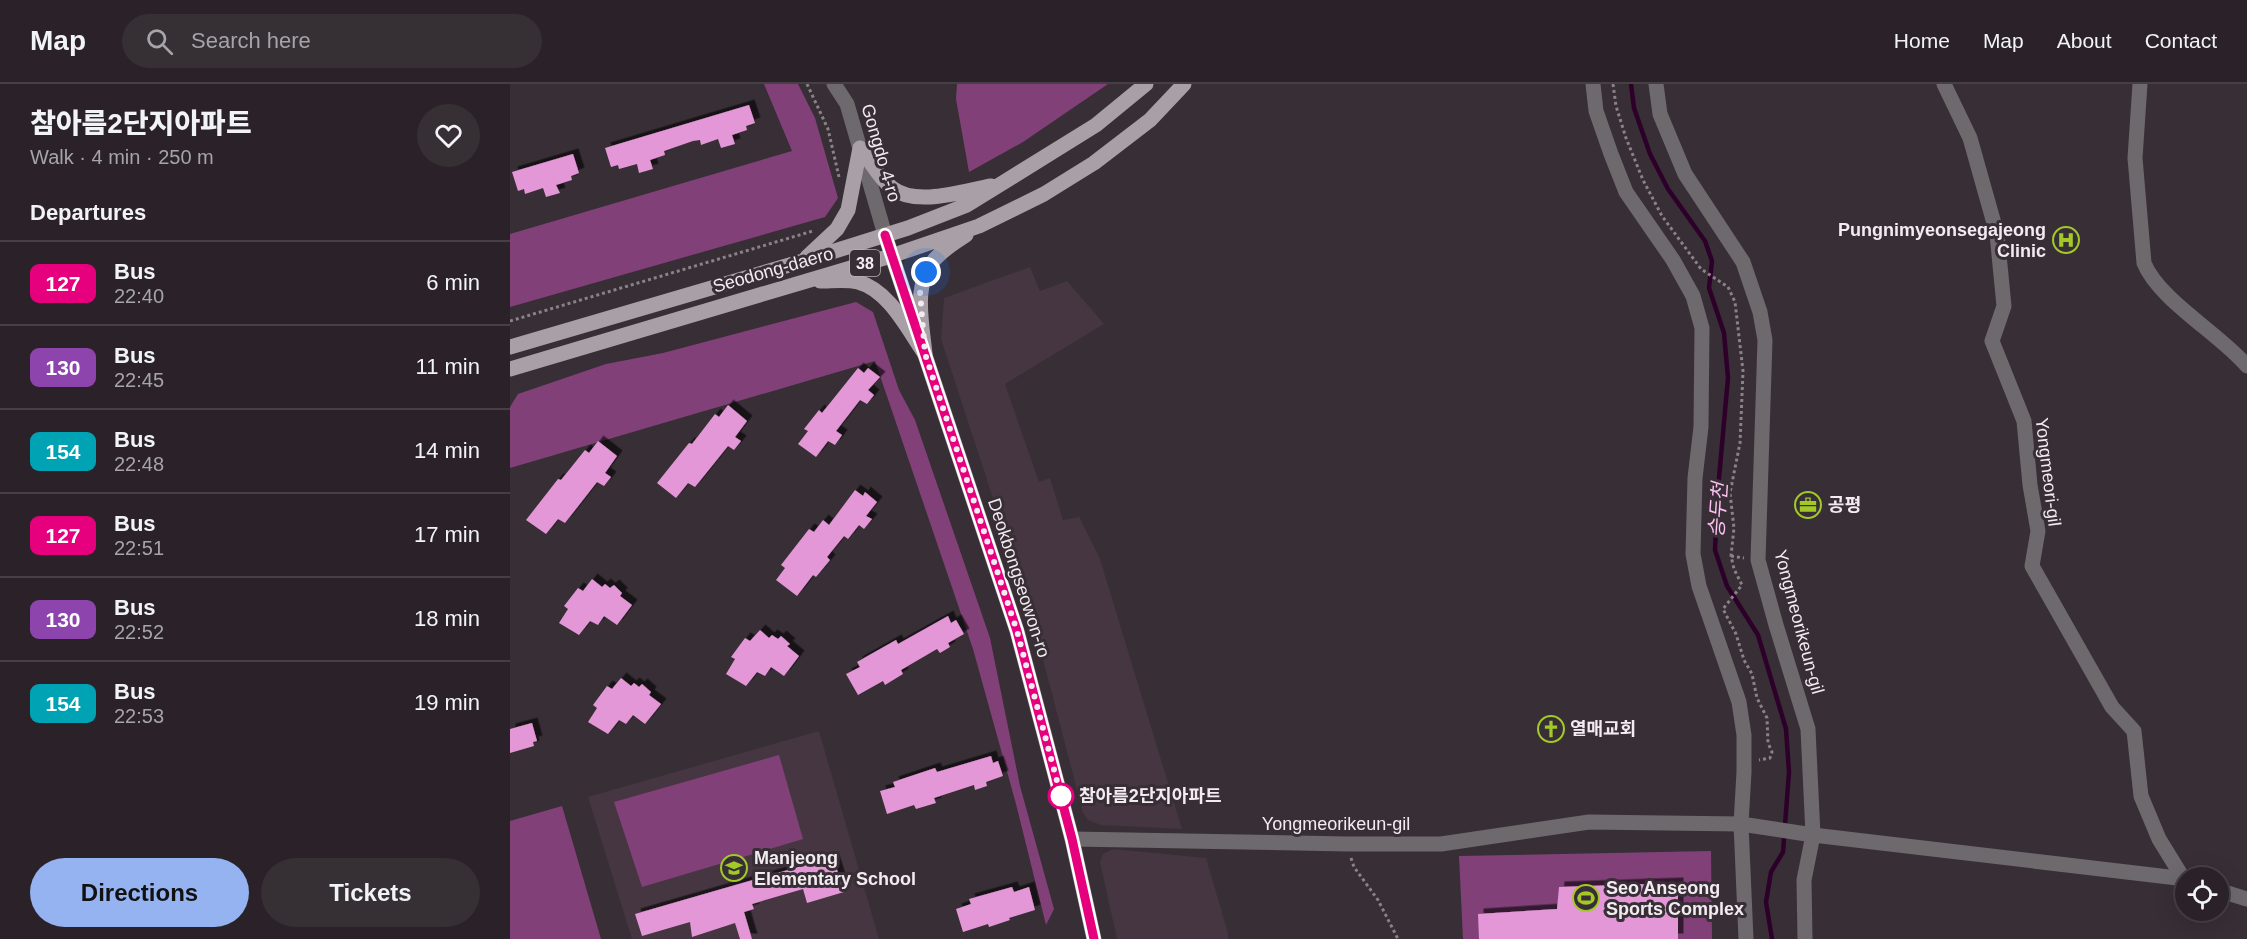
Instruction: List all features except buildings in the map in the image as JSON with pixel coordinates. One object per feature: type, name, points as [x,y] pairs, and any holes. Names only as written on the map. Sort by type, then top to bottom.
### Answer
[{"type":"main road","name":"Seodong-daero","points":[[510,347],[803,261],[885,235],[967,205],[1096,125],[1146,84]]},
{"type":"main road","name":"Seodong-daero","points":[[510,369],[891,256],[978,226],[1044,194],[1094,163],[1150,120],[1184,84]]},
{"type":"main road","points":[[860,148],[891,187],[908,197],[929,197],[1003,184]]},
{"type":"main road","points":[[803,261],[837,229],[848,210],[860,148]]},
{"type":"main road","points":[[925,354],[920,291],[926,272],[938,255],[978,226]]},
{"type":"main road","name":"Deokbongseowon-ro","points":[[885,235],[1017,631],[1072,839],[1090,938]]},
{"type":"main road","points":[[806,280],[858,282],[872,289],[889,303],[925,354]]},
{"type":"street","name":"Gongdo 4-ro","points":[[834,84],[847,104],[885,235]]},
{"type":"street","points":[[843,84],[847,104]]},
{"type":"street","points":[[1593,84],[1596,111],[1626,192],[1673,260],[1693,296],[1702,327],[1701,427],[1695,478],[1693,554],[1699,586],[1739,702],[1744,735],[1746,939]]},
{"type":"street","name":"Yongmeorikeun-gil","points":[[1656,84],[1660,114],[1685,174],[1743,262],[1761,312],[1765,340],[1758,560],[1808,729],[1813,835]]},
{"type":"street","name":"Yongmeori-gil","points":[[1944,84],[1970,138],[1997,234],[2004,306],[1992,341],[2024,421],[2030,485],[2038,531],[2032,566],[2112,707],[2134,731],[2141,796],[2159,839],[2176,867]]},
{"type":"street","points":[[2140,84],[2135,158],[2144,263],[2149,274],[2163,290],[2247,366]]},
{"type":"street","name":"Yongmeorikeun-gil","points":[[1072,839],[1441,844],[1589,822],[1746,824],[1813,835],[2175,878]]},
{"type":"street","points":[[1805,939],[1804,880],[1813,835]]},
{"type":"street","points":[[2229,893],[2247,899]]},
{"type":"path","points":[[807,84],[828,129],[841,186]]},
{"type":"path","points":[[1613,84],[1616,106],[1626,138],[1643,180],[1662,216],[1701,269],[1728,287],[1735,302],[1743,371],[1740,443],[1730,493],[1734,528],[1731,556],[1734,569],[1742,585],[1723,609],[1736,634],[1744,660],[1752,674],[1757,698],[1767,718],[1768,742],[1772,752],[1770,758],[1762,760]]},
{"type":"path","points":[[510,321],[823,228]]},
{"type":"path","points":[[1348,844],[1354,867],[1378,900],[1398,939]]},
{"type":"shaded area","points":[[764,84],[798,84],[815,118],[838,198],[825,217],[510,307],[510,234],[792,151]]},
{"type":"shaded area","points":[[957,84],[1108,84],[1023,142],[969,172],[956,99]]},
{"type":"shaded area","points":[[1030,267],[1040,291],[1067,281],[1104,324],[1005,384],[1039,482],[1050,478],[1063,520],[1079,517],[1100,559],[1182,829],[1101,825],[1088,820],[1083,813],[1033,621],[941,339],[944,298]]},
{"type":"shaded area","points":[[856,302],[873,312],[899,390],[915,420],[990,638],[1020,786],[1054,909],[1046,925],[1016,804],[973,649],[875,361],[510,468],[510,407],[518,394],[606,364],[663,353]]},
{"type":"shaded area","name":"Manjeong Elementary School","points":[[819,731],[879,939],[632,939],[588,797]]},
{"type":"shaded area","points":[[779,755],[803,839],[642,887],[614,802]]},
{"type":"shaded area","points":[[562,806],[601,939],[510,939],[510,821]]},
{"type":"shaded area","points":[[1113,849],[1206,858],[1228,939],[1117,939],[1100,862],[1103,854]]},
{"type":"shaded area","name":"Seo Anseong Sports Complex","points":[[1711,851],[1712,939],[1463,939],[1459,856]]},
{"type":"waterway","name":"승두천","points":[[1631,84],[1634,108],[1650,154],[1668,189],[1705,241],[1712,261],[1709,288],[1724,333],[1728,378],[1715,550],[1727,586],[1758,635],[1786,729],[1789,772],[1783,852],[1771,872],[1766,902],[1772,939]]},
{"type":"bus line","name":"127","points":[[885,235],[1017,631],[1072,839],[1094,939]]},
{"type":"place","name":"Pungnimyeonsegajeong Clinic","points":[[2066,240]]},
{"type":"place","name":"공평","points":[[1808,505]]},
{"type":"place","name":"열매교회","points":[[1551,729]]},
{"type":"place","name":"참아름2단지아파트","points":[[1061,796]]},
{"type":"place","name":"Manjeong Elementary School","points":[[734,868]]},
{"type":"place","name":"Seo Anseong Sports Complex","points":[[1586,898]]},
{"type":"route","points":[[926,272],[920,291],[925,354],[1017,631],[1061,796]]}]
